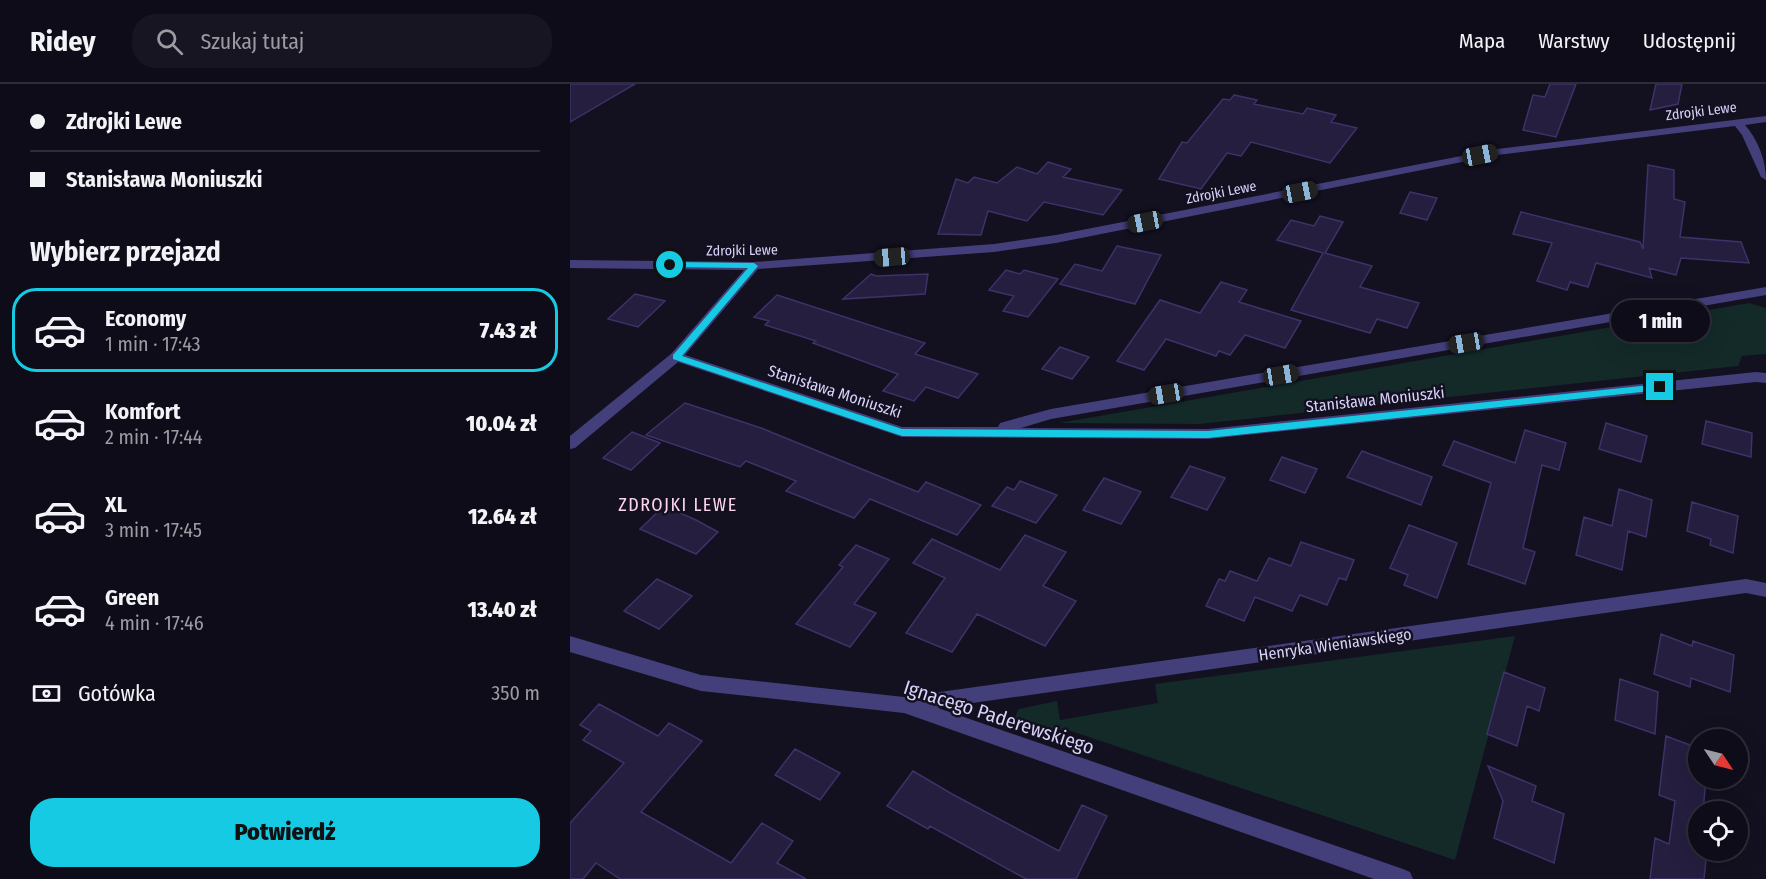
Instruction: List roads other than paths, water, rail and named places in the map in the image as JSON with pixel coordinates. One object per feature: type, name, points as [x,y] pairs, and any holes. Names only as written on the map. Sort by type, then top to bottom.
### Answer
[{"type":"street","name":"Zdrojki Lewe","points":[[570,264],[754,266],[872,259],[994,248],[1322,188],[1497,152],[1766,119]]},
{"type":"street","points":[[1737,122],[1748,134],[1766,177]]},
{"type":"street","points":[[570,444],[676,357],[754,266]]},
{"type":"street","name":"Stanisława Moniuszki","points":[[987,431],[1051,414],[1766,291]]},
{"type":"street","name":"Stanisława Moniuszki","points":[[676,357],[902,432],[1208,434],[1756,377],[1766,378]]},
{"type":"street","name":"Henryka Wieniawskiego","points":[[904,705],[1746,586],[1766,590]]},
{"type":"street","name":"Ignacego Paderewskiego","points":[[570,644],[701,683],[904,705],[1403,879]]},
{"type":"district","name":"ZDROJKI LEWE","points":[[678,505]]}]
